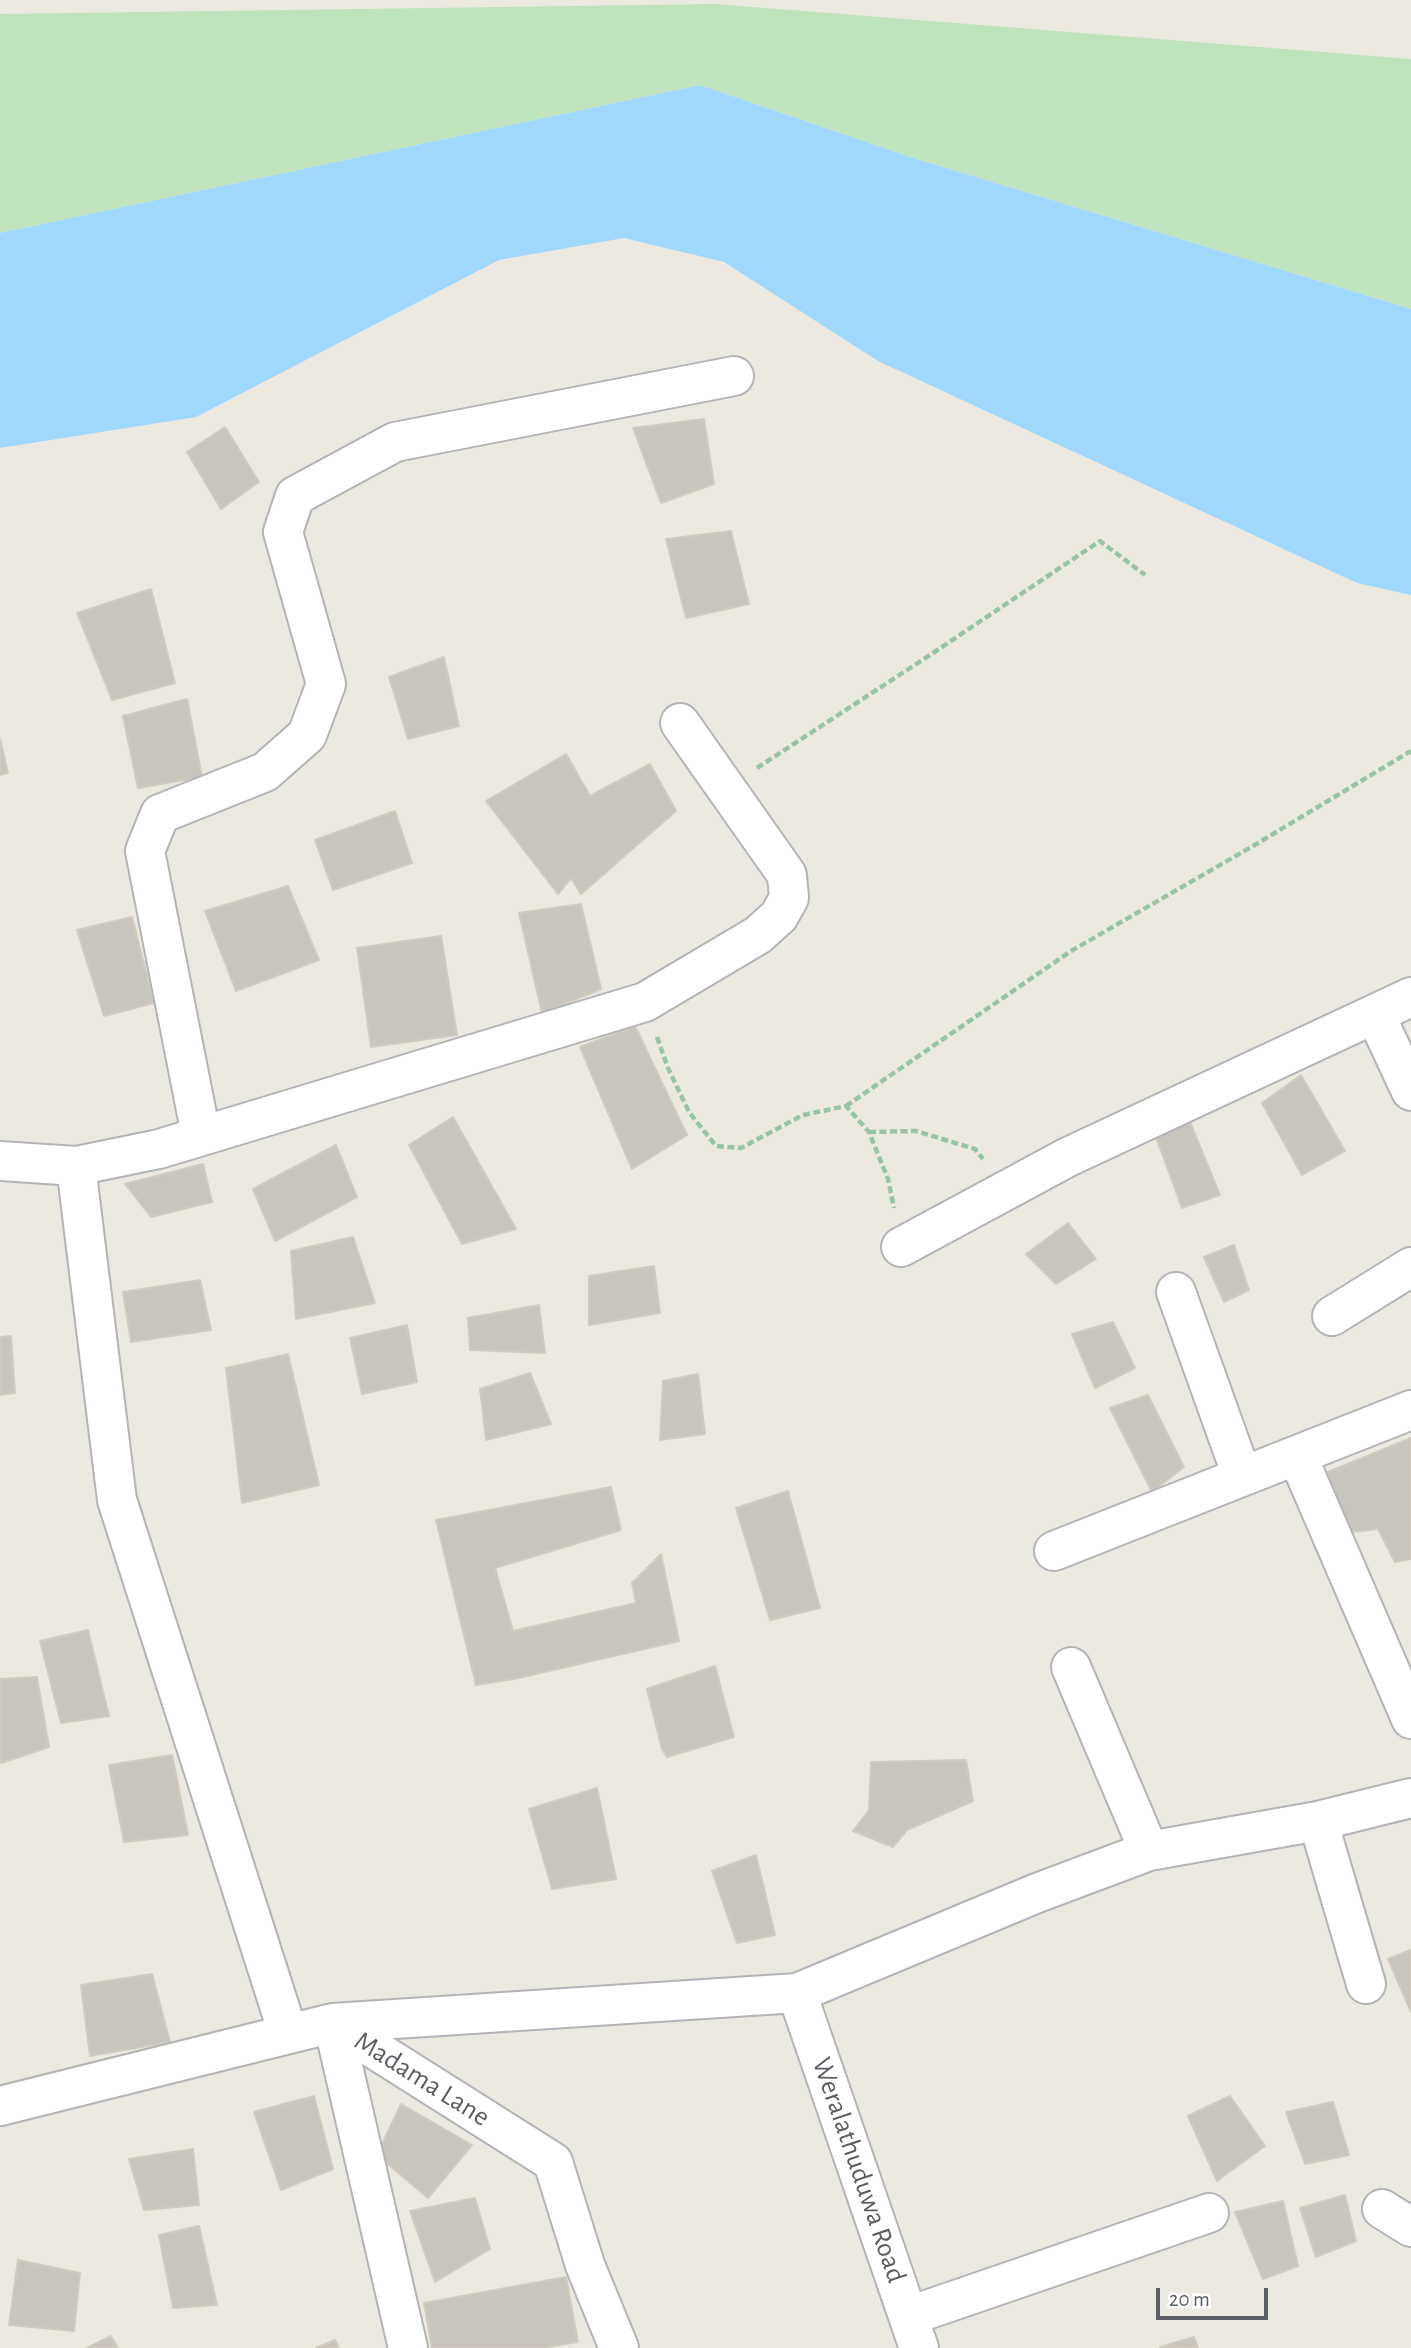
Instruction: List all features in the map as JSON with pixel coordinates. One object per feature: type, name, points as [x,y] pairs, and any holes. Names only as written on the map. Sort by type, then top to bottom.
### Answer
[{"type":"street","points":[[201,1135],[145,851],[160,814],[265,772],[307,734],[326,684],[283,532],[295,496],[395,442],[734,376]]},
{"type":"street","points":[[0,1161],[76,1166],[159,1149],[645,1002],[758,935],[779,916],[789,898],[787,875],[680,723]]},
{"type":"street","points":[[901,1247],[1068,1157],[1411,996]]},
{"type":"street","points":[[1375,1014],[1411,1091]]},
{"type":"street","points":[[76,1166],[117,1500],[288,2034]]},
{"type":"street","points":[[1332,1316],[1411,1267]]},
{"type":"street","points":[[1176,1292],[1242,1476]]},
{"type":"street","points":[[1054,1551],[1411,1410]]},
{"type":"street","points":[[1297,1455],[1411,1718]]},
{"type":"street","points":[[1071,1667],[1149,1851]]},
{"type":"street","points":[[0,2106],[333,2023],[797,1993],[1037,1893],[1149,1851],[1318,1821],[1411,1798]]},
{"type":"street","points":[[1318,1821],[1366,1984]]},
{"type":"street","name":"Weralathuduwa Road","points":[[797,1993],[914,2332]]},
{"type":"street","name":"Madama Lane","points":[[333,2023],[408,2348]]},
{"type":"street","name":"Madama Lane","points":[[333,2023],[553,2162],[585,2265],[619,2348]]},
{"type":"street","points":[[914,2332],[1209,2213]]},
{"type":"path","points":[[726,788],[1100,541],[1145,575]]},
{"type":"path","points":[[645,1002],[668,1068],[689,1112],[716,1146],[741,1148],[803,1115],[846,1106],[1071,951],[1411,751]]},
{"type":"path","points":[[846,1106],[869,1132],[888,1179],[901,1247]]},
{"type":"path","points":[[869,1132],[916,1131],[975,1149],[1006,1190]]},
{"type":"green space","points":[[715,4],[1411,59],[1411,309],[910,157],[700,85],[0,233],[0,14]]},
{"type":"water","points":[[700,85],[910,157],[1411,309],[1411,595],[1357,583],[878,361],[724,262],[624,238],[499,260],[196,417],[0,448],[0,233]]},
{"type":"building","points":[[704,419],[714,484],[661,503],[633,428]]},
{"type":"building","points":[[225,427],[259,482],[221,509],[187,452]]},
{"type":"building","points":[[731,531],[749,604],[686,618],[666,539]]},
{"type":"building","points":[[151,589],[175,683],[112,700],[77,613]]},
{"type":"building","points":[[444,657],[459,726],[408,739],[389,677]]},
{"type":"building","points":[[187,699],[202,777],[138,788],[123,716]]},
{"type":"building","points":[[0,739],[8,773],[0,775]]},
{"type":"building","points":[[566,754],[590,796],[650,764],[676,811],[581,894],[571,878],[558,894],[486,801]]},
{"type":"building","points":[[395,811],[412,863],[333,890],[315,840]]},
{"type":"building","points":[[288,886],[319,960],[236,991],[205,911]]},
{"type":"building","points":[[581,904],[601,989],[542,1013],[519,913]]},
{"type":"building","points":[[132,917],[154,1003],[104,1016],[77,930]]},
{"type":"building","points":[[441,936],[457,1035],[371,1047],[357,948]]},
{"type":"building","points":[[635,1026],[687,1135],[632,1169],[580,1047]]},
{"type":"building","points":[[1301,1075],[1345,1151],[1302,1175],[1262,1103]]},
{"type":"building","points":[[453,1117],[516,1229],[462,1244],[409,1145]]},
{"type":"building","points":[[1190,1122],[1220,1195],[1182,1208],[1153,1129]]},
{"type":"building","points":[[336,1145],[357,1197],[275,1241],[253,1189]]},
{"type":"building","points":[[203,1164],[212,1202],[151,1217],[125,1184]]},
{"type":"building","points":[[1068,1223],[1096,1259],[1056,1284],[1026,1254]]},
{"type":"building","points":[[353,1237],[375,1303],[296,1319],[291,1251]]},
{"type":"building","points":[[1234,1245],[1249,1290],[1224,1302],[1204,1257]]},
{"type":"building","points":[[654,1266],[660,1313],[589,1325],[589,1276]]},
{"type":"building","points":[[200,1280],[211,1330],[131,1342],[123,1292]]},
{"type":"building","points":[[539,1305],[545,1353],[470,1350],[468,1318]]},
{"type":"building","points":[[1113,1322],[1135,1368],[1095,1388],[1072,1334]]},
{"type":"building","points":[[407,1325],[417,1382],[362,1394],[350,1338]]},
{"type":"building","points":[[11,1336],[15,1393],[0,1395],[0,1337]]},
{"type":"building","points":[[288,1354],[319,1485],[242,1503],[226,1368]]},
{"type":"building","points":[[530,1373],[551,1424],[486,1440],[480,1389]]},
{"type":"building","points":[[698,1374],[705,1434],[660,1440],[663,1381]]},
{"type":"building","points":[[1148,1395],[1184,1467],[1152,1492],[1110,1408]]},
{"type":"building","points":[[1411,1438],[1411,1559],[1395,1562],[1378,1529],[1344,1533],[1328,1472]]},
{"type":"building","points":[[611,1487],[621,1530],[495,1568],[513,1631],[636,1603],[632,1583],[661,1554],[679,1641],[514,1679],[476,1685],[436,1520]]},
{"type":"building","points":[[788,1491],[820,1608],[770,1620],[736,1508]]},
{"type":"building","points":[[88,1630],[109,1716],[61,1723],[40,1641]]},
{"type":"building","points":[[715,1666],[734,1737],[667,1757],[662,1749],[647,1689]]},
{"type":"building","points":[[37,1677],[49,1747],[1,1763],[0,1679]]},
{"type":"building","points":[[172,1755],[188,1835],[124,1842],[109,1765]]},
{"type":"building","points":[[966,1760],[973,1801],[907,1830],[893,1847],[853,1831],[869,1810],[871,1762]]},
{"type":"building","points":[[597,1788],[616,1879],[552,1889],[529,1809]]},
{"type":"building","points":[[756,1855],[775,1935],[737,1943],[712,1871]]},
{"type":"building","points":[[1411,1950],[1411,2012],[1388,1959]]},
{"type":"building","points":[[152,1974],[170,2042],[90,2056],[81,1985]]},
{"type":"building","points":[[314,2096],[333,2169],[281,2190],[254,2112]]},
{"type":"building","points":[[1230,2096],[1265,2146],[1217,2181],[1188,2116]]},
{"type":"building","points":[[1333,2102],[1349,2155],[1305,2164],[1286,2112]]},
{"type":"building","points":[[401,2104],[472,2145],[428,2198],[377,2155]]},
{"type":"building","points":[[193,2149],[199,2205],[144,2210],[129,2159]]},
{"type":"building","points":[[1345,2195],[1356,2241],[1316,2257],[1300,2208]]},
{"type":"building","points":[[475,2198],[490,2249],[435,2282],[410,2211]]},
{"type":"building","points":[[1283,2201],[1298,2266],[1263,2279],[1235,2212]]},
{"type":"building","points":[[199,2226],[217,2305],[173,2308],[159,2235]]},
{"type":"building","points":[[18,2260],[80,2273],[74,2331],[9,2325]]},
{"type":"building","points":[[566,2277],[578,2342],[542,2348],[432,2348],[424,2303]]},
{"type":"building","points":[[111,2336],[118,2348],[87,2348]]},
{"type":"building","points":[[1194,2337],[1198,2348],[1160,2347]]},
{"type":"building","points":[[335,2340],[339,2348],[316,2348]]}]
